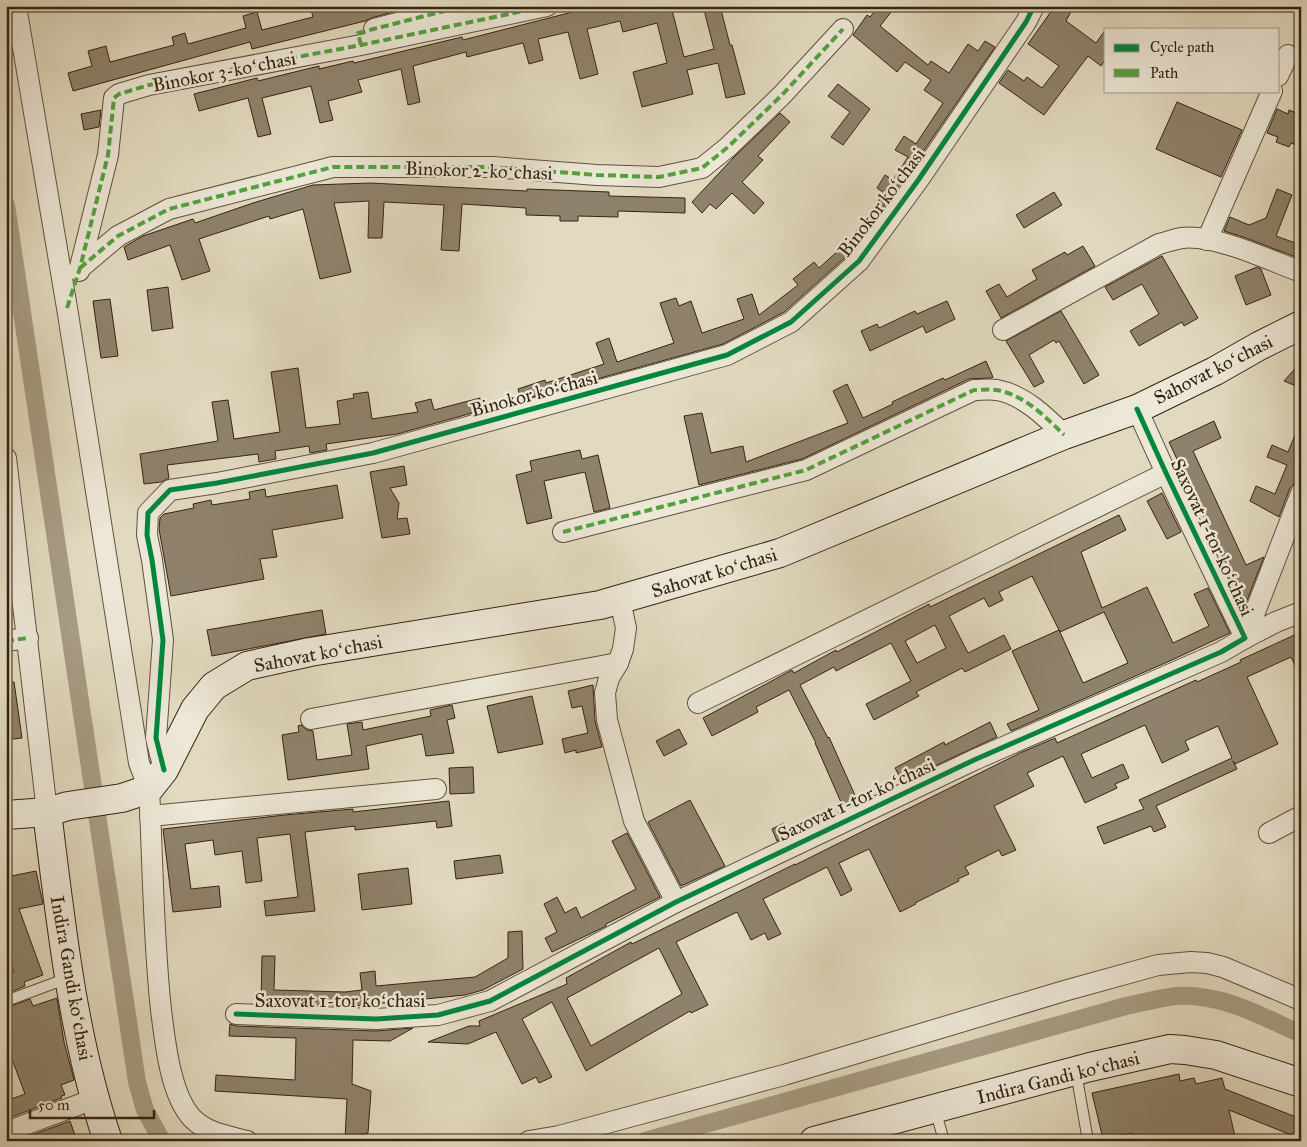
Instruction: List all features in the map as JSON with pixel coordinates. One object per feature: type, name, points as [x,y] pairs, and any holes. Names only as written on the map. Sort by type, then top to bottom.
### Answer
[{"type":"street","points":[[16,6],[67,308],[139,763],[156,780]]},
{"type":"street","points":[[361,44],[358,33],[464,6]]},
{"type":"street","name":"Binokor 3-koʻchasi","points":[[67,308],[80,268],[108,155],[114,98],[119,94],[149,85],[547,6]]},
{"type":"street","name":"Binokor koʻchasi","points":[[156,780],[156,738],[163,640],[147,535],[148,513],[170,490],[217,483],[382,450],[727,355],[791,322],[859,261],[919,179],[1026,22],[1034,6]]},
{"type":"street","name":"Binokor 2-koʻchasi","points":[[80,268],[118,236],[169,209],[333,166],[492,167],[597,175],[659,177],[702,168],[728,147],[782,96],[843,29]]},
{"type":"street","points":[[1280,72],[1288,55]]},
{"type":"street","points":[[1207,240],[1272,92]]},
{"type":"street","points":[[1003,330],[1160,244],[1182,238],[1207,240],[1234,247],[1301,272]]},
{"type":"street","name":"Sahovat koʻchasi","points":[[156,780],[201,701],[214,686],[247,666],[310,652],[591,607],[780,553],[1064,435],[1137,409],[1301,325]]},
{"type":"street","points":[[563,532],[806,470],[974,390],[997,390],[1019,397],[1047,418],[1064,435]]},
{"type":"street","name":"Saxovat 1-tor koʻchasi","points":[[1137,409],[1245,638]]},
{"type":"street","points":[[6,458],[8,488],[28,638],[57,809]]},
{"type":"street","points":[[698,702],[1166,473]]},
{"type":"street","name":"Saxovat 1-tor koʻchasi","points":[[236,1014],[376,1019],[438,1015],[490,1001],[676,902],[974,760],[1221,652],[1245,638],[1301,493]]},
{"type":"street","points":[[620,600],[626,628],[623,649],[618,663],[609,678],[605,693],[607,720],[634,821],[676,902]]},
{"type":"street","points":[[1245,638],[1301,612]]},
{"type":"street","points":[[6,641],[28,638]]},
{"type":"street","points":[[311,718],[618,663]]},
{"type":"street","points":[[6,814],[57,809],[122,798],[156,780]]},
{"type":"street","points":[[156,780],[150,816],[156,962],[166,1051],[181,1102],[193,1119],[216,1133],[247,1141]]},
{"type":"street","points":[[150,816],[436,789]]},
{"type":"street","name":"Indira Gandi koʻchasi","points":[[57,809],[68,978],[94,1099],[108,1141]]},
{"type":"street","points":[[1269,833],[1301,816]]},
{"type":"street","points":[[530,1141],[559,1136],[784,1076],[1054,994],[1158,965],[1190,962],[1207,963],[1223,967],[1301,1000]]},
{"type":"street","name":"Indira Gandi koʻchasi","points":[[814,1141],[1076,1071],[1170,1049],[1216,1054],[1262,1068],[1301,1083]]},
{"type":"street","points":[[6,1132],[94,1099]]},
{"type":"lane","points":[[6,1001],[68,978]]},
{"type":"lane","points":[[1076,1071],[1088,1141]]},
{"type":"lane","points":[[935,1108],[944,1141]]},
{"type":"building","points":[[310,6],[338,6],[340,11],[361,6],[415,6],[365,21],[252,49],[250,42],[73,91],[68,73],[92,66],[88,51],[106,46],[110,62],[174,45],[172,37],[185,33],[188,44],[246,28],[243,16],[257,12],[262,30],[313,17]]},
{"type":"building","points":[[596,6],[671,6],[684,57],[714,49],[703,6],[720,6],[745,94],[726,98],[718,63],[687,70],[693,94],[642,107],[633,72],[667,63],[657,23],[623,32],[620,21],[587,29],[598,74],[580,79],[568,32],[538,39],[543,60],[529,64],[523,43],[467,57],[466,52],[413,66],[420,102],[408,105],[401,69],[358,80],[362,92],[328,101],[333,120],[320,123],[311,86],[262,98],[271,134],[258,137],[248,98],[199,111],[194,94],[257,78],[258,81],[319,66],[319,69],[353,61],[354,63],[462,37],[463,40]]},
{"type":"building","points":[[879,6],[896,6],[880,26],[928,65],[931,61],[949,73],[968,44],[978,51],[985,41],[995,47],[909,172],[850,253],[784,312],[723,344],[521,400],[518,389],[545,380],[546,383],[604,364],[596,343],[609,338],[617,362],[674,343],[660,303],[676,298],[679,306],[691,301],[702,333],[744,319],[737,299],[752,294],[759,315],[798,285],[793,279],[814,262],[819,268],[849,241],[884,193],[877,188],[885,175],[893,180],[908,157],[895,150],[904,136],[916,144],[943,103],[924,90],[931,80],[905,62],[897,72],[853,35],[867,15],[870,17]]},
{"type":"building","points":[[1055,6],[1074,6],[1066,21],[1096,43],[1104,32],[1104,62],[1101,66],[1088,56],[1044,115],[999,83],[1008,70],[1024,81],[1027,77],[1042,88],[1059,66],[1028,44]]},
{"type":"building","points":[[838,84],[870,109],[843,145],[831,137],[850,112],[828,96]]},
{"type":"building","points":[[1177,102],[1242,130],[1221,177],[1156,149]]},
{"type":"building","points":[[1277,109],[1288,114],[1289,110],[1301,115],[1301,147],[1291,143],[1289,147],[1276,142],[1278,137],[1267,133]]},
{"type":"building","points":[[101,110],[99,127],[84,130],[81,114]]},
{"type":"building","points":[[780,113],[790,122],[758,156],[763,160],[742,182],[764,203],[754,214],[732,193],[716,209],[710,204],[702,213],[692,202],[734,157]]},
{"type":"building","points":[[370,183],[527,191],[527,189],[609,192],[609,196],[685,198],[685,213],[618,211],[618,217],[578,216],[578,221],[560,221],[560,216],[526,215],[526,208],[462,204],[459,251],[441,250],[444,205],[384,202],[382,238],[368,238],[369,201],[334,203],[351,272],[320,279],[303,209],[270,219],[269,216],[199,239],[210,271],[182,280],[170,245],[128,260],[124,247],[143,236],[193,219],[195,223],[313,185]]},
{"type":"building","points":[[1277,189],[1292,195],[1276,236],[1301,245],[1301,259],[1224,231],[1230,217],[1249,225],[1266,218]]},
{"type":"building","points":[[1054,192],[1062,205],[1024,228],[1016,215]]},
{"type":"building","points":[[1083,246],[1095,266],[1001,318],[986,291],[999,284],[1007,297],[1037,279],[1032,270],[1065,252],[1067,255]]},
{"type":"building","points":[[1162,256],[1198,318],[1184,326],[1182,322],[1139,346],[1130,331],[1159,314],[1142,284],[1113,300],[1105,287]]},
{"type":"building","points":[[1257,267],[1261,269],[1271,295],[1246,305],[1235,276]]},
{"type":"building","points":[[168,287],[173,328],[152,331],[147,290]]},
{"type":"building","points":[[110,299],[118,356],[101,358],[93,301]]},
{"type":"building","points":[[947,301],[955,319],[926,333],[923,326],[870,351],[861,331],[877,324],[879,328],[915,311],[917,314]]},
{"type":"building","points":[[1061,311],[1099,375],[1084,384],[1059,341],[1056,343],[1054,340],[1029,355],[1044,382],[1034,387],[1006,341]]},
{"type":"building","points":[[986,361],[992,378],[969,379],[802,459],[699,485],[684,416],[702,413],[711,453],[743,446],[746,462],[848,423],[833,391],[847,384],[863,418],[943,378],[945,380]]},
{"type":"building","points":[[1301,362],[1301,388],[1284,381]]},
{"type":"building","points":[[298,368],[306,428],[340,424],[337,401],[354,398],[353,394],[368,392],[372,419],[418,412],[415,403],[431,399],[434,410],[480,398],[483,410],[397,434],[326,444],[327,450],[310,453],[309,446],[275,451],[276,459],[259,462],[258,454],[167,465],[169,478],[161,482],[144,484],[140,454],[218,441],[212,402],[228,400],[234,439],[280,432],[271,372]]},
{"type":"building","points":[[1214,421],[1221,438],[1193,451],[1246,565],[1264,557],[1244,608],[1229,578],[1232,577],[1169,442]]},
{"type":"building","points":[[1300,423],[1301,481],[1290,488],[1279,517],[1250,501],[1256,486],[1275,494],[1287,465],[1267,457],[1272,445],[1288,452]]},
{"type":"building","points":[[580,450],[582,459],[598,455],[610,508],[594,512],[585,472],[544,481],[552,518],[527,524],[516,475],[532,471],[530,461]]},
{"type":"building","points":[[404,466],[407,485],[390,488],[399,503],[397,519],[407,518],[410,534],[382,538],[370,472]]},
{"type":"building","points":[[337,485],[343,518],[272,530],[277,557],[260,559],[264,579],[171,596],[159,529],[160,518],[164,514],[194,508],[193,504],[211,500],[212,505],[250,499],[249,492],[265,489],[266,497]]},
{"type":"building","points":[[1162,493],[1181,532],[1167,539],[1147,501]]},
{"type":"building","points":[[1119,515],[1126,530],[1081,552],[1102,608],[1147,587],[1173,643],[1209,626],[1194,594],[1208,588],[1230,633],[1011,731],[1007,724],[1039,710],[1012,651],[1059,630],[1032,576],[999,592],[1003,600],[989,607],[984,598],[949,616],[968,653],[1004,635],[1011,649],[965,672],[962,668],[916,692],[919,696],[874,720],[866,704],[911,681],[891,643],[836,671],[834,667],[800,685],[829,737],[858,802],[844,809],[816,743],[789,690],[756,707],[758,712],[712,736],[703,718],[792,670],[794,673],[929,604],[930,607]],"holes":[[[1104,612],[1128,663],[1083,683],[1059,630],[1060,632]],[[935,625],[946,648],[917,663],[905,641]]]},
{"type":"building","points":[[322,610],[326,634],[212,656],[207,630]]},
{"type":"building","points":[[1301,632],[1301,678],[1291,657],[1247,677],[1278,744],[1235,764],[1233,761],[1237,769],[1156,806],[1166,827],[1154,832],[1151,826],[1104,844],[1097,827],[1144,809],[1139,800],[1232,758],[1218,726],[1185,741],[1189,750],[1162,763],[1145,725],[1081,754],[1092,778],[1123,764],[1129,778],[1115,784],[1117,788],[1085,803],[1063,756],[1027,773],[1034,786],[994,806],[1016,850],[1002,856],[999,850],[965,867],[969,874],[958,879],[959,881],[900,912],[869,849],[839,863],[852,890],[841,896],[827,867],[763,899],[781,934],[768,940],[765,933],[751,940],[737,912],[676,942],[708,1005],[691,1013],[690,1011],[586,1071],[552,1002],[522,1019],[552,1077],[539,1083],[536,1077],[522,1084],[496,1032],[468,1044],[428,1042],[469,1026],[480,1026],[479,1021],[567,984],[566,978],[631,942],[632,944],[795,865],[1020,753],[1055,738],[1057,743],[1196,680],[1197,682],[1241,662],[1240,660]],"holes":[[[659,948],[682,994],[591,1046],[567,998]]]},
{"type":"building","points":[[6,682],[14,682],[22,738],[6,740]]},
{"type":"building","points":[[593,685],[595,721],[602,747],[576,753],[576,750],[565,753],[562,739],[588,733],[582,706],[572,708],[568,691]]},
{"type":"building","points":[[532,696],[543,744],[498,753],[487,706]]},
{"type":"building","points":[[452,705],[455,718],[447,720],[454,753],[426,756],[422,734],[366,746],[369,769],[288,780],[282,735],[299,732],[298,726],[301,725],[307,730],[313,731],[317,760],[352,755],[347,724],[362,722],[363,730],[431,716],[430,710]]},
{"type":"building","points":[[990,722],[997,737],[902,781],[895,768],[944,742],[945,745]]},
{"type":"building","points":[[679,729],[687,744],[664,756],[656,741]]},
{"type":"building","points":[[473,767],[474,793],[450,794],[449,768]]},
{"type":"building","points":[[690,800],[725,866],[681,886],[648,822]]},
{"type":"building","points":[[449,801],[452,826],[437,828],[436,821],[355,830],[355,826],[305,832],[315,911],[266,916],[264,901],[298,897],[290,834],[257,838],[262,881],[246,883],[242,851],[215,855],[213,840],[185,844],[191,889],[219,886],[221,907],[173,912],[163,829],[285,815],[353,809],[353,812]]},
{"type":"building","points":[[784,823],[790,834],[777,841],[772,829]]},
{"type":"building","points":[[627,833],[660,897],[552,952],[545,938],[557,932],[544,904],[557,897],[565,913],[576,907],[581,918],[636,889],[612,841]]},
{"type":"building","points":[[500,855],[503,873],[456,879],[454,861]]},
{"type":"building","points":[[408,868],[412,904],[362,910],[358,874]]},
{"type":"building","points":[[36,871],[43,904],[19,909],[43,975],[24,982],[25,986],[6,994],[6,975],[14,972],[6,949],[6,934],[12,932],[6,916],[6,877]]},
{"type":"building","points":[[522,931],[523,969],[483,990],[465,995],[355,1006],[261,1003],[262,956],[275,956],[274,990],[345,992],[362,990],[360,973],[375,971],[376,986],[475,977],[508,958],[508,932]]},
{"type":"building","points":[[57,998],[64,1042],[74,1080],[61,1085],[65,1095],[61,1096],[62,1098],[6,1119],[6,1101],[25,1094],[6,1043],[6,1008],[30,999],[33,1006]]},
{"type":"building","points":[[230,1024],[236,1026],[376,1031],[413,1028],[390,1041],[353,1040],[352,1084],[371,1091],[368,1133],[345,1139],[347,1099],[215,1091],[216,1075],[295,1080],[296,1038],[229,1036]]},
{"type":"building","points":[[1179,1074],[1180,1081],[1194,1078],[1196,1084],[1222,1078],[1225,1089],[1301,1119],[1301,1139],[1229,1110],[1236,1141],[1134,1141],[1132,1133],[1103,1139],[1092,1093]]},
{"type":"building","points":[[70,1121],[77,1141],[16,1141]]},
{"type":"waterway","points":[[6,205],[137,1082],[145,1110],[162,1141]]},
{"type":"waterway","points":[[645,1141],[1126,1006],[1176,996],[1193,996],[1225,1002],[1256,1013],[1301,1034]]},
{"type":"marked path","points":[[361,45],[358,33],[464,6]]},
{"type":"marked path","points":[[67,308],[80,268],[108,155],[114,98],[119,94],[149,85],[361,45],[547,6]]},
{"type":"marked path","points":[[80,268],[118,236],[169,209],[333,167],[492,167],[597,175],[659,177],[702,168],[728,147],[782,95],[843,29]]},
{"type":"marked path","points":[[563,532],[806,470],[974,390],[997,390],[1016,397],[1042,414],[1064,435]]},
{"type":"marked path","points":[[6,489],[10,488]]},
{"type":"marked path","points":[[6,641],[28,638]]},
{"type":"cycle path","points":[[164,770],[156,738],[163,640],[147,535],[148,513],[170,490],[217,483],[373,453],[727,355],[791,322],[859,261],[919,179],[1026,22],[1034,6]]},
{"type":"cycle path","points":[[236,1014],[376,1019],[438,1015],[490,1001],[676,902],[974,760],[1221,652],[1245,638],[1137,409]]}]
